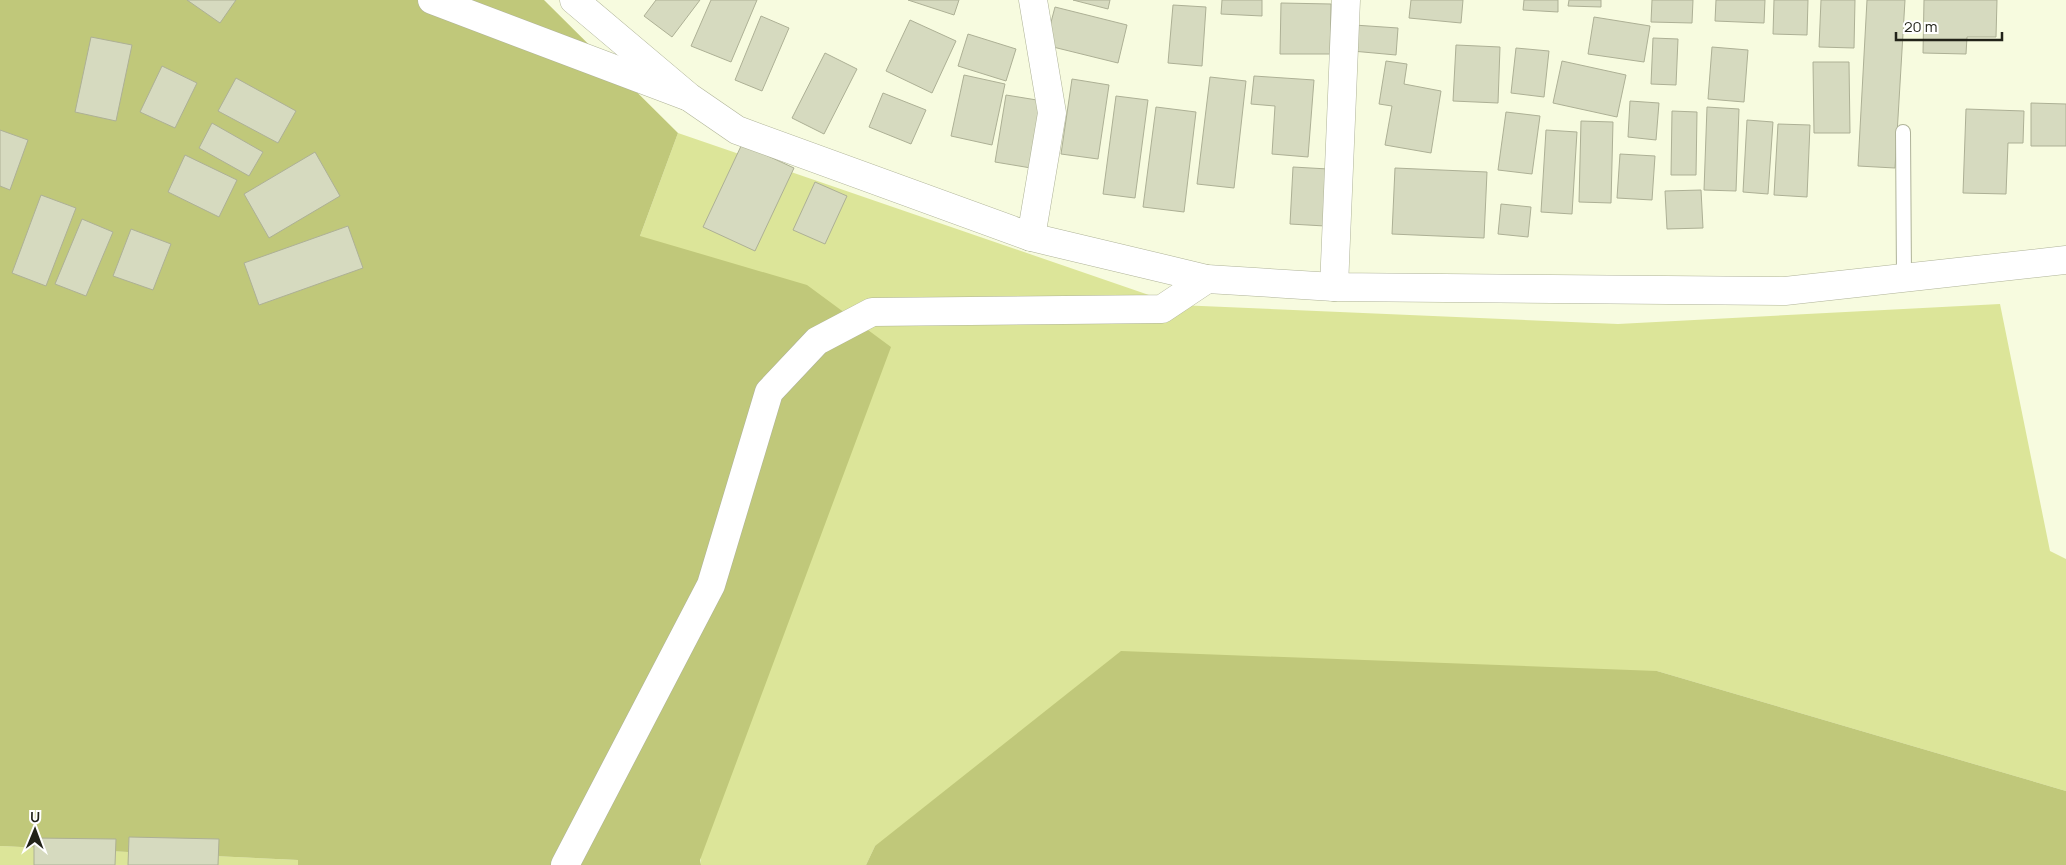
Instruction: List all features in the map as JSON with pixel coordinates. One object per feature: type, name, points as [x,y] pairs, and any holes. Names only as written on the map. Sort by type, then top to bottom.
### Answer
[{"type":"street","points":[[432,0],[689,97]]},
{"type":"street","points":[[574,0],[689,97],[737,130],[1031,237],[1207,279],[1334,287],[1785,290],[2066,260]]},
{"type":"street","points":[[1031,237],[1052,113],[1033,0]]},
{"type":"street","points":[[1334,287],[1346,0]]},
{"type":"street","points":[[564,865],[711,585],[769,392],[817,342],[872,312],[1162,309],[1207,279]]},
{"type":"lane","points":[[1903,132],[1904,277]]},
{"type":"green space","points":[[0,0],[544,0],[678,133],[640,236],[807,285],[891,347],[700,860],[701,865],[298,865],[298,860],[0,846]]},
{"type":"green space","points":[[678,133],[1178,305],[1618,324],[2000,304],[2050,551],[2066,559],[2066,791],[1657,671],[875,846],[866,865],[701,865],[640,236]]},
{"type":"green space","points":[[1121,651],[1657,671],[2066,791],[2066,865],[866,865],[875,846]]},
{"type":"green space","points":[[0,846],[298,860],[298,865],[0,865]]},
{"type":"building","points":[[187,0],[236,0],[220,23]]},
{"type":"building","points":[[656,0],[700,0],[672,37],[644,16]]},
{"type":"building","points":[[711,0],[757,0],[731,62],[691,46]]},
{"type":"building","points":[[908,0],[959,0],[954,15]]},
{"type":"building","points":[[1073,0],[1110,0],[1108,9]]},
{"type":"building","points":[[1222,0],[1262,0],[1262,16],[1221,14]]},
{"type":"building","points":[[1411,0],[1463,0],[1461,23],[1409,18]]},
{"type":"building","points":[[1524,0],[1558,0],[1558,12],[1523,10]]},
{"type":"building","points":[[1569,0],[1601,0],[1601,7],[1568,6]]},
{"type":"building","points":[[1652,0],[1693,0],[1692,23],[1651,22]]},
{"type":"building","points":[[1716,0],[1765,0],[1764,23],[1715,21]]},
{"type":"building","points":[[1774,0],[1808,0],[1807,35],[1773,34]]},
{"type":"building","points":[[1821,0],[1855,0],[1854,48],[1819,47]]},
{"type":"building","points":[[1867,0],[1905,0],[1895,168],[1858,166]]},
{"type":"building","points":[[1924,0],[1997,0],[1996,37],[1967,37],[1966,54],[1923,53]]},
{"type":"building","points":[[1281,3],[1331,4],[1330,54],[1280,54]]},
{"type":"building","points":[[1173,5],[1206,7],[1202,66],[1168,63]]},
{"type":"building","points":[[1055,7],[1127,25],[1118,63],[1045,45]]},
{"type":"building","points":[[761,16],[789,28],[762,91],[735,80]]},
{"type":"building","points":[[1594,17],[1650,26],[1644,62],[1588,54]]},
{"type":"building","points":[[910,20],[956,41],[932,93],[886,71]]},
{"type":"building","points":[[1354,25],[1398,28],[1396,55],[1352,51]]},
{"type":"building","points":[[968,34],[1016,49],[1006,81],[958,66]]},
{"type":"building","points":[[91,37],[132,45],[116,121],[75,112]]},
{"type":"building","points":[[1653,38],[1678,39],[1676,85],[1651,84]]},
{"type":"building","points":[[1456,45],[1500,47],[1498,103],[1453,101]]},
{"type":"building","points":[[1712,47],[1748,50],[1744,102],[1708,99]]},
{"type":"building","points":[[1516,48],[1549,51],[1544,97],[1511,93]]},
{"type":"building","points":[[825,53],[857,69],[824,134],[792,118]]},
{"type":"building","points":[[1386,61],[1407,64],[1404,84],[1441,91],[1431,153],[1385,145],[1392,106],[1379,104]]},
{"type":"building","points":[[1562,61],[1626,75],[1617,117],[1553,103]]},
{"type":"building","points":[[1813,62],[1849,62],[1850,133],[1814,133]]},
{"type":"building","points":[[162,66],[197,83],[175,128],[140,112]]},
{"type":"building","points":[[964,75],[1005,84],[992,145],[951,136]]},
{"type":"building","points":[[1254,76],[1314,80],[1308,157],[1272,154],[1275,106],[1251,104]]},
{"type":"building","points":[[1210,77],[1246,81],[1234,188],[1197,184]]},
{"type":"building","points":[[236,78],[296,111],[278,143],[218,111]]},
{"type":"building","points":[[1072,79],[1109,85],[1098,159],[1061,154]]},
{"type":"building","points":[[883,93],[926,110],[911,144],[869,127]]},
{"type":"building","points":[[1006,95],[1043,101],[1031,168],[995,162]]},
{"type":"building","points":[[1116,96],[1148,100],[1135,198],[1103,194]]},
{"type":"building","points":[[1630,101],[1659,103],[1656,140],[1628,137]]},
{"type":"building","points":[[2031,103],[2066,104],[2066,146],[2031,146]]},
{"type":"building","points":[[1156,107],[1196,112],[1184,212],[1143,207]]},
{"type":"building","points":[[1707,107],[1739,109],[1736,191],[1704,190]]},
{"type":"building","points":[[1966,109],[2024,111],[2023,143],[2008,143],[2006,194],[1963,193]]},
{"type":"building","points":[[1672,111],[1697,112],[1696,175],[1671,175]]},
{"type":"building","points":[[1506,112],[1540,116],[1532,174],[1498,170]]},
{"type":"building","points":[[1747,120],[1773,122],[1768,194],[1743,192]]},
{"type":"building","points":[[1581,121],[1613,122],[1611,203],[1579,202]]},
{"type":"building","points":[[212,123],[263,152],[249,176],[199,148]]},
{"type":"building","points":[[1778,124],[1810,125],[1807,197],[1774,195]]},
{"type":"building","points":[[0,130],[28,140],[10,190],[0,186]]},
{"type":"building","points":[[1546,130],[1577,132],[1572,214],[1541,212]]},
{"type":"building","points":[[742,144],[794,168],[755,251],[703,227]]},
{"type":"building","points":[[315,152],[340,196],[269,238],[244,194]]},
{"type":"building","points":[[1620,154],[1655,156],[1652,200],[1617,198]]},
{"type":"building","points":[[185,155],[237,180],[219,217],[168,192]]},
{"type":"building","points":[[1293,167],[1328,169],[1325,226],[1290,224]]},
{"type":"building","points":[[1395,168],[1487,172],[1484,238],[1392,234]]},
{"type":"building","points":[[815,182],[847,196],[825,244],[793,230]]},
{"type":"building","points":[[1701,190],[1703,228],[1667,229],[1665,191]]},
{"type":"building","points":[[41,195],[76,208],[46,286],[12,273]]},
{"type":"building","points":[[1501,204],[1531,207],[1528,237],[1498,234]]},
{"type":"building","points":[[82,219],[113,232],[86,296],[55,284]]},
{"type":"building","points":[[348,226],[363,268],[259,305],[244,263]]},
{"type":"building","points":[[131,229],[171,244],[153,290],[113,276]]},
{"type":"building","points":[[129,837],[219,839],[218,865],[128,865]]},
{"type":"building","points":[[34,838],[116,839],[115,865],[34,865]]}]
